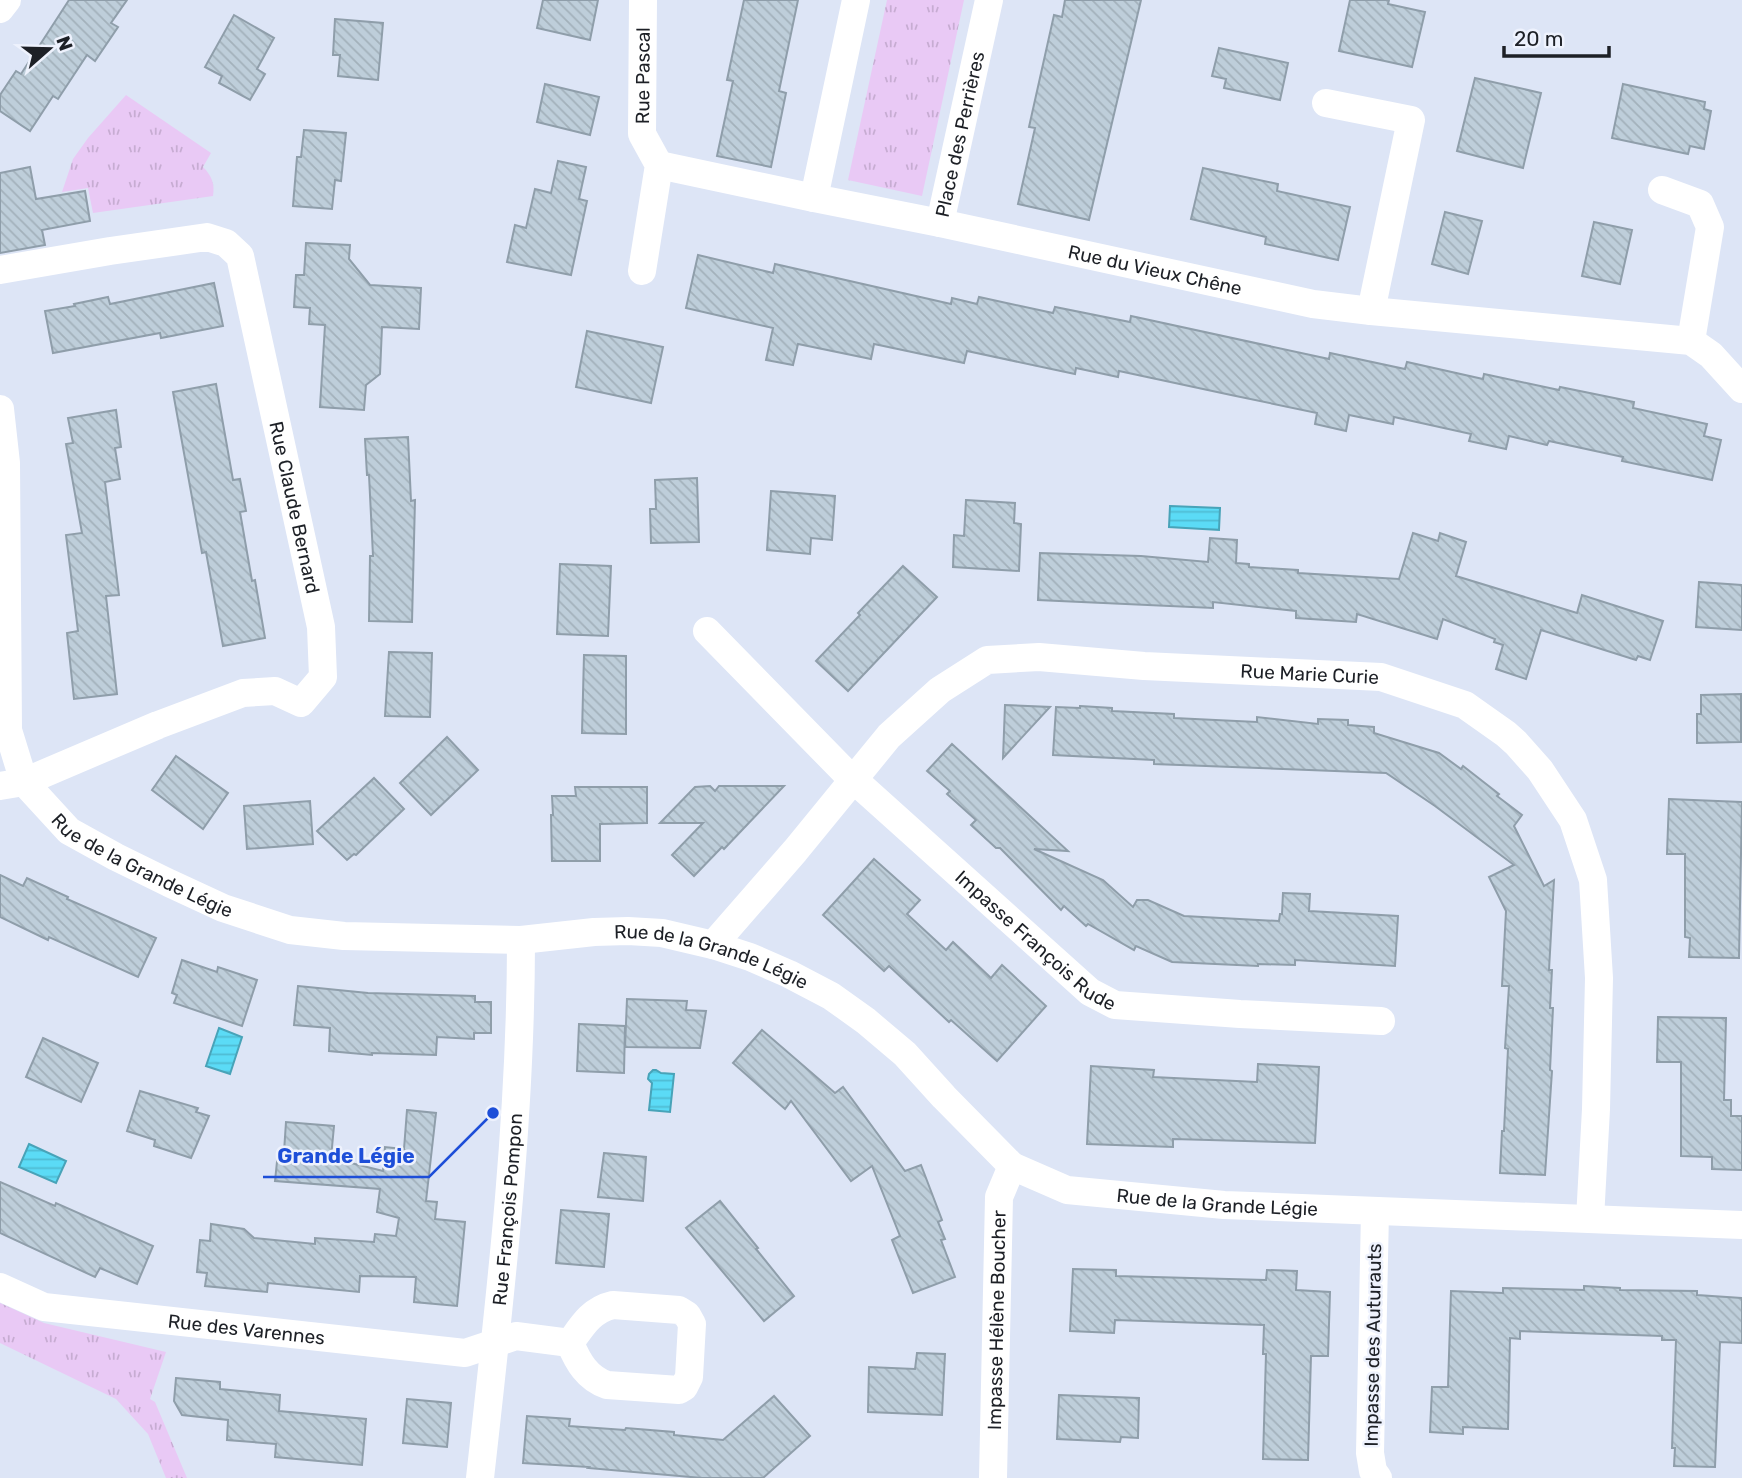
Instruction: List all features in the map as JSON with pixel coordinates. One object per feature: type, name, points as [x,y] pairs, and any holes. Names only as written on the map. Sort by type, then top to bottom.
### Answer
[{"type":"street","points":[[0,9],[7,0]]},
{"type":"street","name":"Rue Pascal","points":[[643,0],[642,134],[659,165]]},
{"type":"street","points":[[814,198],[856,0]]},
{"type":"street","name":"Place des Perrières","points":[[659,165],[940,223],[989,0]]},
{"type":"street","points":[[1326,103],[1411,120],[1371,311]]},
{"type":"street","points":[[642,271],[659,165]]},
{"type":"street","points":[[1662,190],[1700,204],[1710,227],[1691,341],[1711,355],[1742,389]]},
{"type":"street","name":"Rue du Vieux Chêne","points":[[940,223],[1313,304],[1691,341]]},
{"type":"street","name":"Rue Claude Bernard","points":[[0,270],[207,237],[226,243],[240,256],[321,627],[323,677],[301,703],[275,691],[243,693],[12,784]]},
{"type":"street","name":"Rue de la Grande Légie","points":[[0,409],[6,463],[8,730],[12,784],[69,831],[116,857],[223,908],[290,930],[344,936],[520,940],[628,931],[662,933],[750,957],[831,996],[866,1021],[905,1054],[1013,1166],[1067,1190],[1224,1205],[1742,1225]]},
{"type":"street","name":"Impasse François Rude","points":[[706,631],[854,779],[1090,992],[1115,1005],[1381,1021]]},
{"type":"street","name":"Rue Marie Curie","points":[[713,945],[795,851],[889,736],[940,690],[986,660],[1039,657],[1144,666],[1381,677],[1465,705],[1516,743],[1539,770],[1573,820],[1593,880],[1599,978],[1590,1219]]},
{"type":"street","name":"Rue François Pompon","points":[[480,1478],[516,1120],[520,940]]},
{"type":"street","name":"Impasse Hélène Boucher","points":[[993,1478],[999,1197],[1013,1166]]},
{"type":"street","name":"Impasse des Auturauts","points":[[1375,1211],[1370,1453],[1373,1471],[1378,1478]]},
{"type":"street","name":"Rue des Varennes","points":[[0,1287],[44,1307],[58,1309],[465,1353],[516,1336],[570,1343]]},
{"type":"green space","points":[[887,0],[964,0],[922,196],[848,180]]},
{"type":"green space","points":[[126,95],[211,153],[203,167],[212,180],[213,196],[93,213],[88,188],[62,192],[73,159]]},
{"type":"green space","points":[[0,1303],[44,1323],[166,1352],[150,1399],[155,1402],[187,1478],[166,1478],[148,1434],[116,1399],[0,1343]]},
{"type":"water","points":[[1170,506],[1220,508],[1219,530],[1169,527]]},
{"type":"water","points":[[219,1028],[242,1037],[230,1074],[206,1066]]},
{"type":"water","points":[[653,1070],[674,1074],[670,1112],[649,1110],[652,1083],[648,1079]]},
{"type":"water","points":[[29,1144],[66,1161],[56,1183],[19,1167]]},
{"type":"building","points":[[69,0],[127,0],[111,23],[118,27],[95,61],[87,55],[58,99],[53,96],[30,131],[0,111],[0,95],[16,71],[21,74]]},
{"type":"building","points":[[543,0],[598,0],[590,40],[537,28]]},
{"type":"building","points":[[744,0],[798,0],[779,91],[786,93],[771,167],[717,156],[733,81],[727,80]]},
{"type":"building","points":[[1065,0],[1141,0],[1089,220],[1018,204],[1035,128],[1029,127],[1054,15],[1062,17]]},
{"type":"building","points":[[1350,0],[1389,0],[1388,4],[1425,12],[1412,67],[1339,51]]},
{"type":"building","points":[[234,15],[274,38],[257,69],[265,74],[250,100],[219,83],[222,76],[205,67]]},
{"type":"building","points":[[335,19],[383,23],[378,80],[338,76],[340,55],[333,55]]},
{"type":"building","points":[[1219,48],[1288,63],[1280,100],[1224,88],[1226,79],[1212,76]]},
{"type":"building","points":[[1475,78],[1541,93],[1523,168],[1457,151]]},
{"type":"building","points":[[545,84],[599,97],[590,135],[537,122]]},
{"type":"building","points":[[1623,84],[1705,102],[1704,109],[1711,111],[1704,149],[1690,146],[1688,154],[1612,138]]},
{"type":"building","points":[[304,130],[346,133],[341,181],[335,180],[332,209],[293,206],[297,157],[301,157]]},
{"type":"building","points":[[558,161],[586,167],[579,199],[587,201],[571,275],[507,262],[515,225],[526,228],[535,189],[551,193]]},
{"type":"building","points":[[30,167],[36,199],[85,191],[90,221],[42,230],[45,245],[0,253],[0,173]]},
{"type":"building","points":[[1203,168],[1278,184],[1277,191],[1350,207],[1338,260],[1265,244],[1266,237],[1191,219]]},
{"type":"building","points":[[1445,212],[1482,221],[1468,274],[1432,264]]},
{"type":"building","points":[[1594,222],[1632,230],[1620,284],[1582,276]]},
{"type":"building","points":[[306,243],[350,245],[349,259],[370,285],[421,288],[419,329],[382,327],[380,374],[366,385],[364,410],[320,407],[325,325],[309,324],[310,308],[294,307],[296,275],[304,275]]},
{"type":"building","points":[[698,255],[773,273],[775,264],[951,304],[952,298],[977,304],[979,297],[1053,313],[1055,307],[1130,322],[1131,316],[1329,359],[1330,353],[1405,369],[1407,362],[1483,379],[1484,374],[1559,390],[1560,387],[1634,402],[1633,408],[1707,424],[1704,436],[1721,440],[1712,480],[1622,461],[1623,457],[1549,441],[1547,445],[1509,436],[1506,449],[1469,441],[1471,434],[1394,417],[1393,424],[1349,415],[1346,431],[1315,424],[1317,413],[1119,371],[1118,377],[1076,368],[1075,374],[967,351],[964,363],[874,344],[871,359],[798,344],[793,365],[766,360],[773,328],[686,308]]},
{"type":"building","points":[[214,283],[223,326],[161,338],[160,333],[53,353],[45,311],[108,297],[110,304]]},
{"type":"building","points":[[587,331],[663,347],[651,403],[576,387]]},
{"type":"building","points":[[216,384],[233,480],[240,479],[246,511],[240,512],[265,638],[223,646],[206,552],[202,553],[173,392]]},
{"type":"building","points":[[116,410],[121,447],[115,448],[120,479],[105,482],[119,595],[106,596],[117,694],[74,699],[67,633],[78,631],[66,535],[82,533],[66,444],[73,443],[68,418]]},
{"type":"building","points":[[408,437],[411,501],[415,500],[412,622],[369,621],[370,556],[373,556],[365,439]]},
{"type":"building","points":[[697,478],[699,542],[651,543],[650,509],[656,509],[655,480]]},
{"type":"building","points":[[771,491],[835,496],[832,540],[811,538],[810,554],[767,550]]},
{"type":"building","points":[[966,500],[1015,503],[1014,523],[1021,524],[1019,571],[953,567],[954,535],[964,536]]},
{"type":"building","points":[[1413,533],[1438,541],[1440,533],[1466,542],[1456,576],[1577,613],[1582,595],[1663,621],[1650,660],[1638,656],[1636,660],[1541,630],[1526,679],[1496,669],[1503,645],[1494,642],[1495,639],[1443,619],[1437,639],[1357,614],[1356,622],[1296,618],[1296,611],[1213,602],[1213,608],[1038,600],[1040,553],[1141,556],[1208,562],[1210,538],[1237,540],[1236,563],[1249,564],[1249,567],[1399,579]]},
{"type":"building","points":[[560,564],[611,566],[608,636],[557,634]]},
{"type":"building","points":[[903,566],[937,597],[848,691],[816,661]]},
{"type":"building","points":[[1699,582],[1742,585],[1742,630],[1696,627]]},
{"type":"building","points":[[389,652],[432,653],[430,717],[385,716]]},
{"type":"building","points":[[584,655],[626,656],[626,734],[582,733]]},
{"type":"building","points":[[1741,694],[1741,742],[1697,743],[1697,714],[1701,714],[1701,695]]},
{"type":"building","points":[[1005,705],[1050,707],[1003,758]]},
{"type":"building","points":[[1056,707],[1112,708],[1112,711],[1174,714],[1174,718],[1257,722],[1257,717],[1318,724],[1318,719],[1348,720],[1348,725],[1374,727],[1374,733],[1439,753],[1461,769],[1463,766],[1522,815],[1514,826],[1544,886],[1554,880],[1549,970],[1552,970],[1552,1071],[1545,1175],[1500,1173],[1509,986],[1502,986],[1506,911],[1489,877],[1514,865],[1386,773],[1154,764],[1154,760],[1053,755]]},
{"type":"building","points":[[447,737],[478,770],[431,815],[400,783]]},
{"type":"building","points":[[952,744],[1068,851],[1034,849],[1103,880],[1133,907],[1137,900],[1148,900],[1184,916],[1279,921],[1283,893],[1310,894],[1309,911],[1398,916],[1395,966],[1295,960],[1295,965],[1258,966],[1172,962],[1136,946],[1134,950],[1088,924],[1086,926],[1064,906],[1061,910],[1000,848],[996,848],[971,825],[976,820],[947,794],[950,791],[927,771]]},
{"type":"building","points":[[176,756],[228,793],[203,829],[152,790]]},
{"type":"building","points":[[374,778],[404,809],[356,855],[347,860],[317,831]]},
{"type":"building","points":[[710,786],[715,791],[719,786],[784,786],[724,849],[722,847],[694,876],[672,855],[703,823],[660,823],[695,787]]},
{"type":"building","points":[[575,787],[647,787],[647,823],[600,824],[600,861],[552,861],[552,796],[576,796]]},
{"type":"building","points":[[1669,799],[1742,802],[1739,958],[1689,957],[1690,938],[1685,937],[1685,854],[1667,854]]},
{"type":"building","points":[[310,801],[313,844],[247,849],[244,806]]},
{"type":"building","points":[[874,859],[920,900],[907,914],[946,950],[953,942],[991,978],[1002,965],[1046,1006],[997,1061],[951,1020],[949,1022],[889,966],[884,971],[823,915]]},
{"type":"building","points":[[0,875],[23,886],[27,878],[68,897],[67,899],[156,938],[138,977],[0,917]]},
{"type":"building","points":[[182,960],[217,972],[218,967],[257,980],[242,1026],[174,1003],[177,995],[172,993]]},
{"type":"building","points":[[298,986],[368,993],[475,996],[475,1002],[491,1002],[491,1033],[474,1033],[474,1039],[437,1037],[436,1055],[372,1055],[329,1051],[330,1028],[294,1025]]},
{"type":"building","points":[[627,999],[687,1001],[686,1010],[706,1011],[700,1048],[625,1047]]},
{"type":"building","points":[[1658,1017],[1726,1018],[1724,1100],[1731,1100],[1731,1116],[1742,1116],[1742,1170],[1712,1169],[1712,1157],[1681,1156],[1681,1062],[1657,1062]]},
{"type":"building","points":[[579,1024],[625,1026],[624,1073],[577,1071]]},
{"type":"building","points":[[762,1030],[835,1093],[843,1087],[905,1171],[921,1165],[942,1220],[938,1222],[945,1239],[941,1240],[955,1277],[913,1293],[892,1240],[900,1236],[872,1166],[851,1181],[791,1101],[785,1109],[733,1063]]},
{"type":"building","points":[[43,1038],[98,1063],[81,1102],[26,1077]]},
{"type":"building","points":[[1258,1064],[1319,1067],[1315,1143],[1173,1139],[1173,1147],[1087,1144],[1091,1066],[1154,1070],[1153,1077],[1257,1082]]},
{"type":"building","points":[[140,1091],[198,1108],[196,1112],[209,1116],[191,1158],[154,1146],[155,1140],[127,1131]]},
{"type":"building","points":[[407,1110],[436,1113],[426,1201],[437,1202],[435,1219],[465,1222],[457,1306],[414,1302],[416,1277],[360,1276],[359,1292],[268,1283],[267,1292],[205,1286],[207,1273],[197,1272],[200,1240],[210,1241],[211,1224],[244,1229],[254,1238],[315,1244],[315,1238],[374,1242],[375,1234],[396,1236],[399,1218],[377,1212],[380,1189],[275,1181],[278,1152],[284,1152],[286,1122],[334,1126],[331,1158],[383,1171],[385,1147],[404,1149]]},
{"type":"building","points":[[604,1153],[646,1157],[643,1201],[598,1197]]},
{"type":"building","points":[[0,1182],[55,1206],[56,1203],[153,1246],[137,1284],[100,1268],[95,1277],[0,1233]]},
{"type":"building","points":[[720,1201],[794,1296],[764,1321],[686,1228]]},
{"type":"building","points":[[561,1210],[609,1214],[604,1267],[556,1263]]},
{"type":"building","points":[[1073,1269],[1116,1270],[1116,1276],[1266,1280],[1267,1270],[1297,1271],[1296,1290],[1330,1292],[1328,1356],[1311,1356],[1308,1460],[1263,1459],[1266,1354],[1263,1354],[1264,1325],[1115,1320],[1114,1333],[1070,1331]]},
{"type":"building","points":[[1584,1286],[1620,1290],[1697,1291],[1697,1295],[1742,1298],[1742,1343],[1720,1342],[1715,1467],[1674,1466],[1675,1448],[1672,1448],[1676,1340],[1662,1340],[1662,1336],[1520,1331],[1520,1339],[1510,1338],[1508,1429],[1463,1427],[1463,1434],[1430,1432],[1432,1387],[1448,1387],[1451,1291],[1503,1293],[1503,1288],[1584,1290]]},
{"type":"building","points":[[917,1353],[945,1354],[942,1415],[868,1412],[869,1367],[915,1369]]},
{"type":"building","points":[[176,1378],[220,1382],[220,1389],[280,1395],[279,1411],[366,1419],[362,1465],[275,1457],[276,1444],[227,1440],[228,1420],[182,1415],[174,1401]]},
{"type":"building","points":[[1059,1395],[1139,1398],[1138,1438],[1121,1437],[1120,1442],[1057,1439]]},
{"type":"building","points":[[774,1396],[810,1436],[763,1478],[702,1478],[523,1463],[527,1416],[570,1419],[569,1426],[674,1432],[674,1435],[723,1440]]},
{"type":"building","points":[[407,1399],[451,1403],[447,1447],[403,1443]]},
{"type":"place","name":"Grande Légie","points":[[493,1113]]}]
